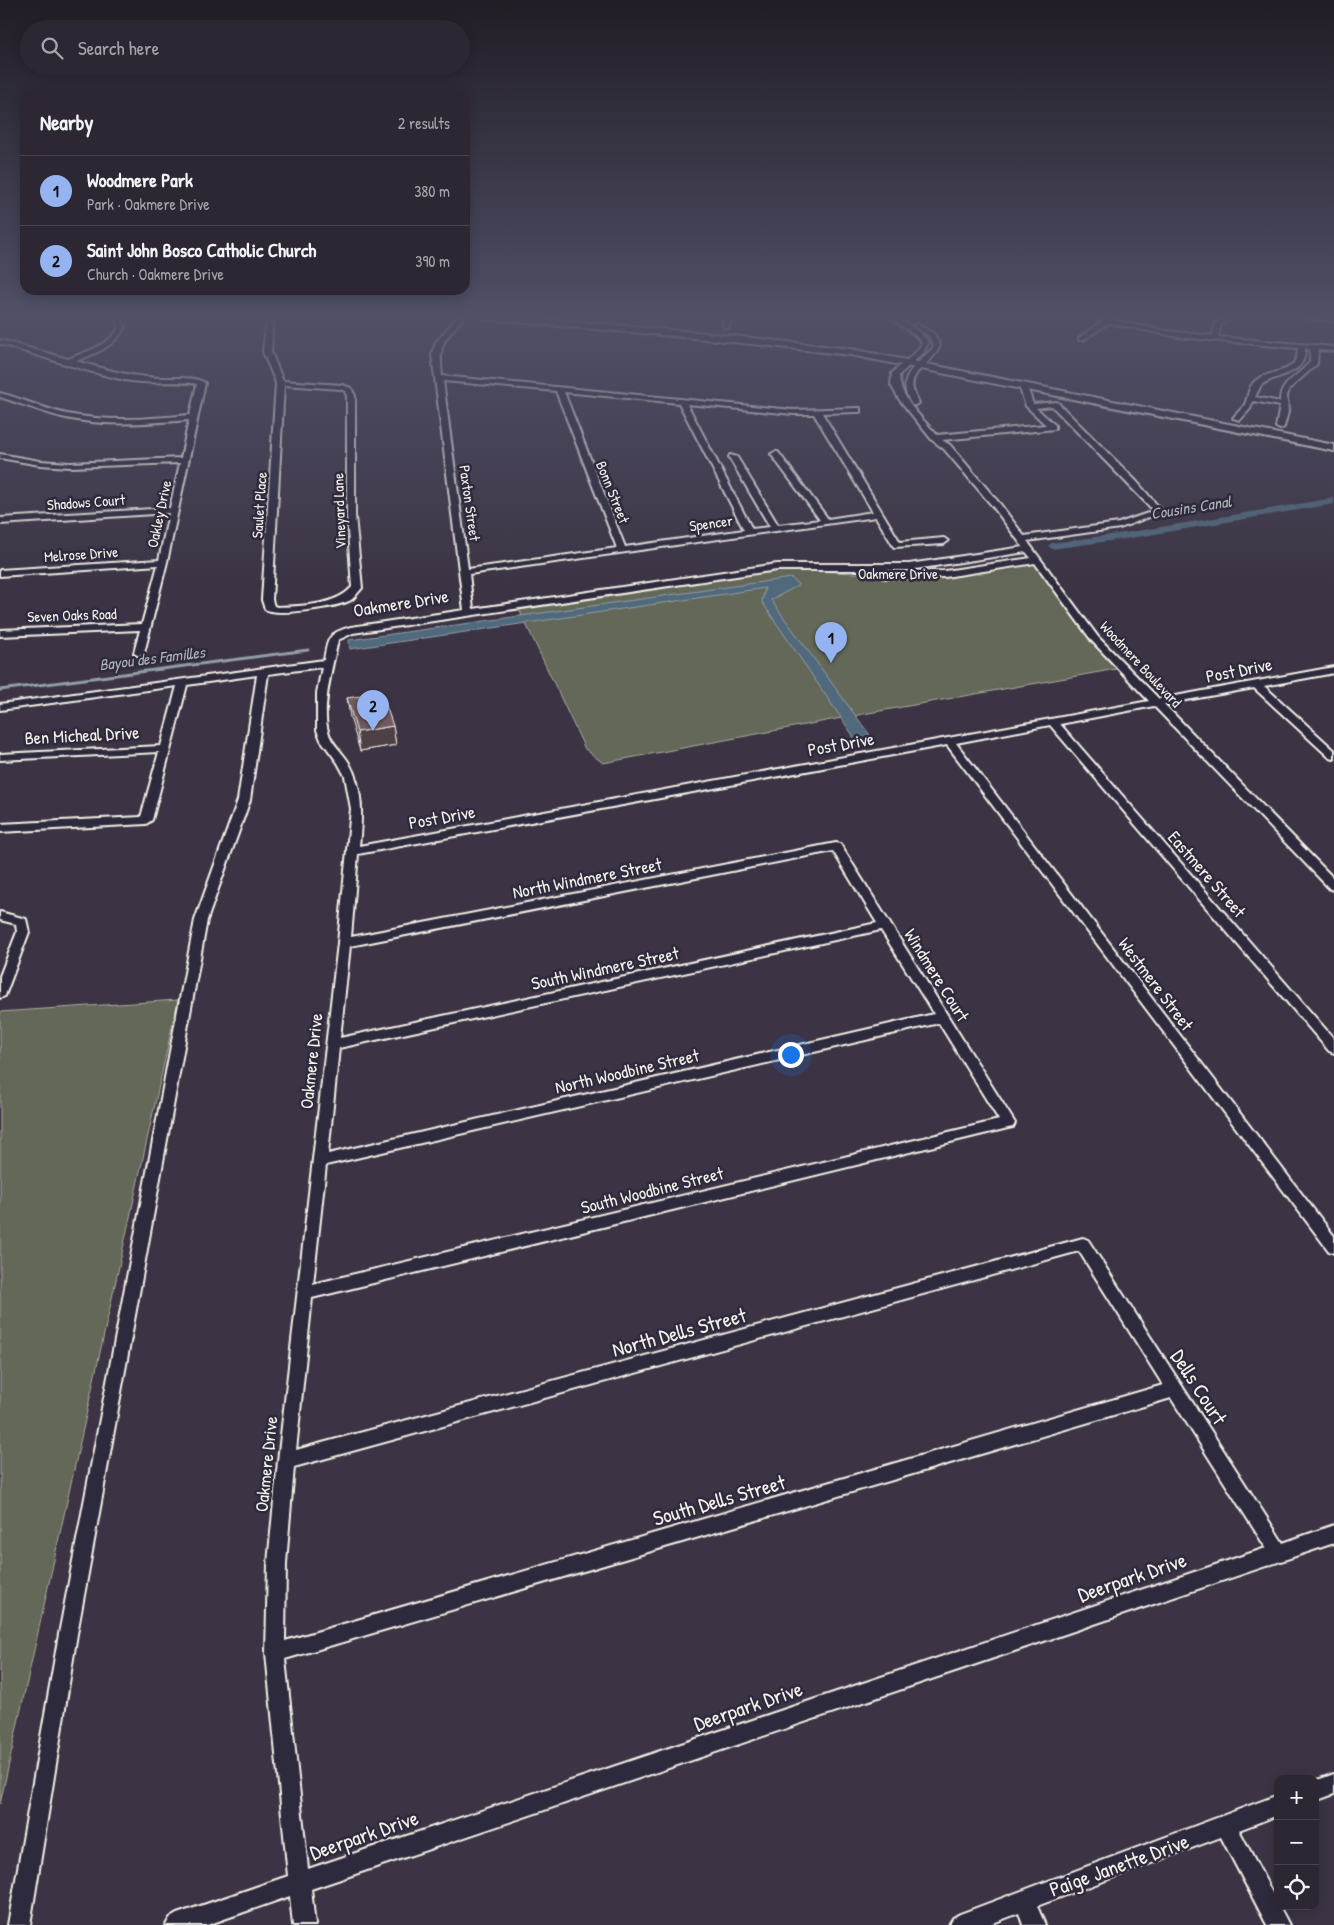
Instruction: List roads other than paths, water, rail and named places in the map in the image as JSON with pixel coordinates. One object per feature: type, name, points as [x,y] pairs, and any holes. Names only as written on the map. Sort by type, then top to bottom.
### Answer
[{"type":"main road","points":[[1123,406],[1334,448]]},
{"type":"main road","points":[[1154,406],[1170,409],[1196,410]]},
{"type":"main road","points":[[1174,406],[1334,438]]},
{"type":"street","points":[[35,406],[67,416],[103,421],[134,422],[194,417]]},
{"type":"street","name":"Oakley Drive","points":[[139,653],[163,562],[196,406]]},
{"type":"street","name":"Saulet Place","points":[[278,406],[266,600],[270,608],[278,610],[322,604],[348,598]]},
{"type":"street","name":"Vineyard Lane","points":[[348,598],[356,588],[351,516],[351,406]]},
{"type":"street","name":"Paxton Street","points":[[443,406],[469,613]]},
{"type":"street","name":"Bonn Street","points":[[566,406],[622,550]]},
{"type":"street","points":[[684,406],[749,532]]},
{"type":"street","points":[[731,406],[793,412],[857,410]]},
{"type":"street","points":[[911,406],[935,438],[945,442],[1052,427],[1030,406]]},
{"type":"street","name":"Woodmere Boulevard","points":[[917,406],[1038,560],[1095,639],[1334,886]]},
{"type":"street","points":[[1021,539],[1120,525],[1159,512],[1134,484],[1056,406]]},
{"type":"street","points":[[1237,418],[1248,406]]},
{"type":"street","points":[[1280,427],[1284,406]]},
{"type":"street","points":[[817,412],[897,545],[944,541]]},
{"type":"street","points":[[775,454],[825,521]]},
{"type":"street","points":[[0,456],[70,466],[185,460]]},
{"type":"street","points":[[733,457],[775,528]]},
{"type":"street","name":"Shadows Court","points":[[0,521],[174,510]]},
{"type":"street","name":"Spencer","points":[[465,572],[878,514]]},
{"type":"street","name":"Oakmere Drive","points":[[304,1925],[275,1654],[276,1563],[357,809],[354,789],[343,762],[326,740],[322,730],[322,693],[333,639],[342,632],[756,571],[788,567],[890,568],[1029,549]]},
{"type":"street","name":"Oakmere Drive","points":[[756,571],[815,571],[909,576],[1038,560]]},
{"type":"street","points":[[950,561],[960,565],[952,572]]},
{"type":"street","name":"Melrose Drive","points":[[0,573],[163,562]]},
{"type":"street","name":"Seven Oaks Road","points":[[0,633],[145,628]]},
{"type":"street","points":[[0,707],[327,663]]},
{"type":"street","name":"Post Drive","points":[[353,851],[1334,670]]},
{"type":"street","points":[[19,1925],[70,1625],[201,920],[244,800],[263,672]]},
{"type":"street","points":[[0,828],[146,820],[183,682]]},
{"type":"street","points":[[1256,684],[1334,756]]},
{"type":"street","name":"Eastmere Street","points":[[1053,722],[1334,1048]]},
{"type":"street","name":"Westmere Street","points":[[950,742],[1334,1247]]},
{"type":"street","name":"Ben Micheal Drive","points":[[0,757],[165,748]]},
{"type":"street","name":"Windmere Court","points":[[836,847],[1008,1123]]},
{"type":"street","name":"North Windmere Street","points":[[344,943],[836,847]]},
{"type":"street","points":[[0,916],[22,922],[23,932],[5,965],[0,993]]},
{"type":"street","name":"South Windmere Street","points":[[333,1044],[885,925]]},
{"type":"street","name":"North Woodbine Street","points":[[320,1161],[943,1017]]},
{"type":"street","name":"South Woodbine Street","points":[[305,1293],[1008,1123]]},
{"type":"street","name":"Dells Court","points":[[1083,1244],[1279,1553]]},
{"type":"street","name":"North Dells Street","points":[[286,1461],[1083,1244]]},
{"type":"street","name":"South Dells Street","points":[[275,1654],[1175,1389]]},
{"type":"street","name":"Deerpark Drive","points":[[178,1925],[300,1882],[1334,1534]]},
{"type":"street","points":[[1319,1790],[1334,1784]]},
{"type":"street","name":"Paige Janette Drive","points":[[960,1925],[1274,1807]]},
{"type":"street","points":[[1226,1825],[1278,1925]]},
{"type":"street","points":[[1024,1901],[1034,1925]]},
{"type":"water","points":[[791,578],[799,585],[771,600],[872,738],[868,745],[857,747],[852,734],[762,602],[765,588],[350,649],[349,640]]},
{"type":"waterway","name":"Cousins Canal","points":[[1052,546],[1131,535],[1334,501]]},
{"type":"waterway","name":"Bayou des Familles","points":[[0,690],[308,650]]},
{"type":"place","name":"Woodmere Park","points":[[831,663]]},
{"type":"place","name":"Saint John Bosco Catholic Church","points":[[373,731]]}]
